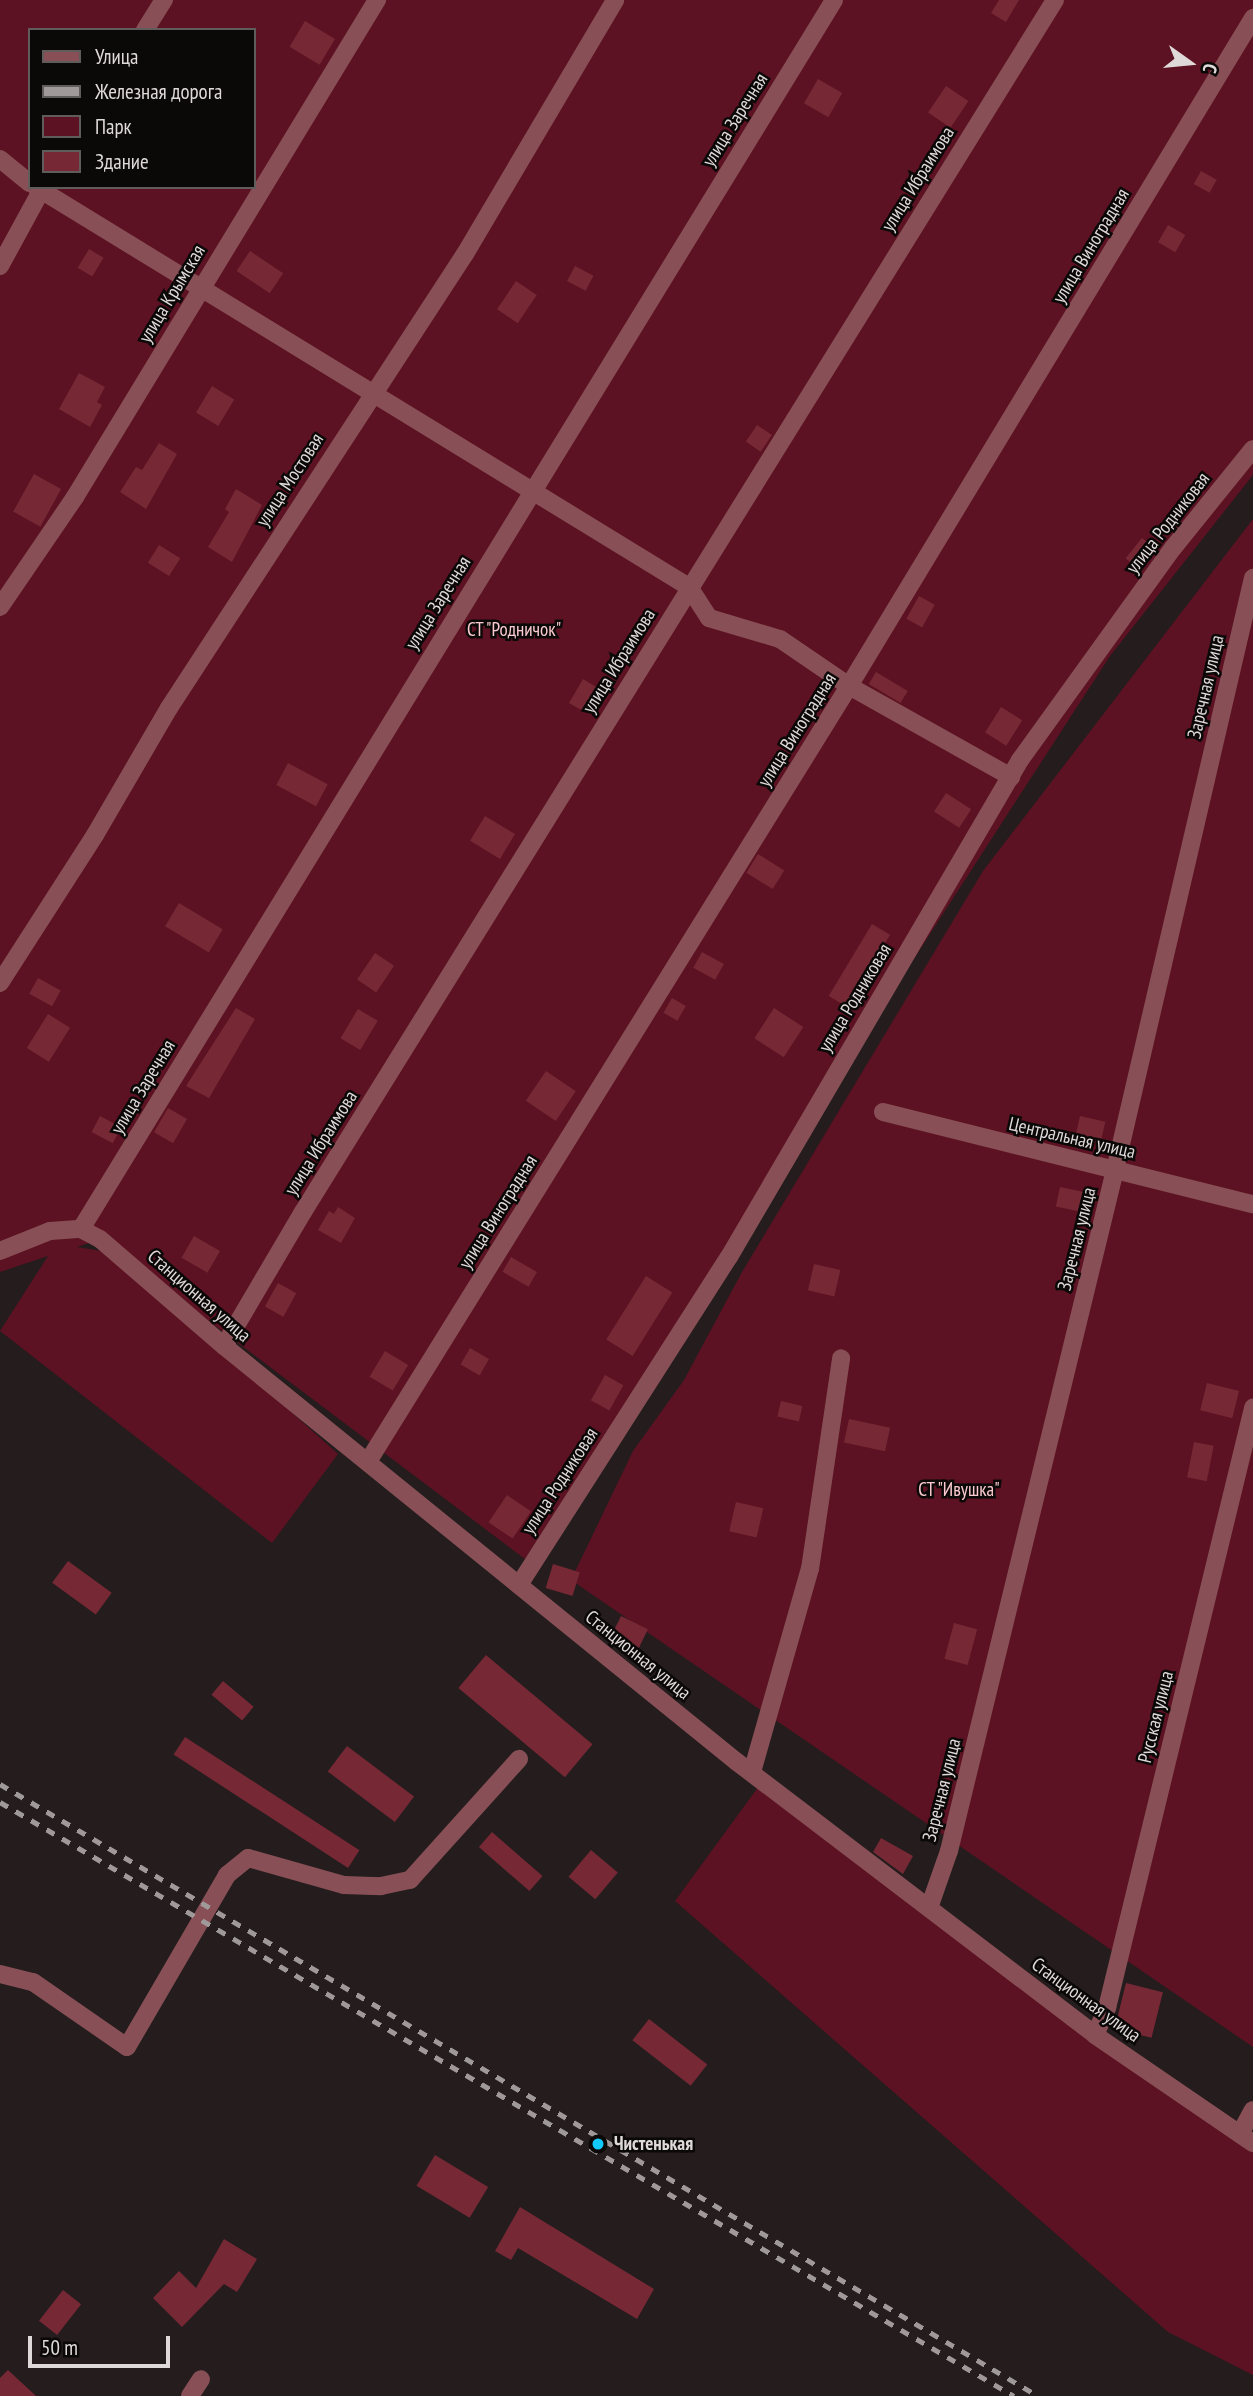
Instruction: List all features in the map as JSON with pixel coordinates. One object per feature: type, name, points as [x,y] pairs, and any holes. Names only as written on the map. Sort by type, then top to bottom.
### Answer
[{"type":"street","points":[[146,28],[164,0]]},
{"type":"street","name":"улица Крымская","points":[[0,607],[75,497],[377,0]]},
{"type":"street","name":"улица Мостовая","points":[[0,983],[95,835],[169,708],[373,391],[465,254],[615,0]]},
{"type":"street","name":"улица Заречная","points":[[81,1229],[834,0]]},
{"type":"street","name":"улица Ибраимова","points":[[224,1346],[689,587],[1055,0]]},
{"type":"street","name":"улица Виноградная","points":[[369,1461],[849,686],[1253,18]]},
{"type":"street","points":[[0,159],[28,180]]},
{"type":"street","points":[[0,266],[36,189]]},
{"type":"street","points":[[40,189],[689,587],[709,618],[780,639],[849,686],[1011,777]]},
{"type":"street","name":"улица Родниковая","points":[[519,1586],[729,1257],[823,1092],[1011,777],[1173,548],[1253,449]]},
{"type":"street","name":"Заречная улица","points":[[929,1908],[949,1851],[1115,1170],[1253,578]]},
{"type":"street","name":"Центральная улица","points":[[883,1112],[1253,1204]]},
{"type":"street","points":[[0,1251],[50,1231],[81,1229]]},
{"type":"street","name":"Станционная улица","points":[[81,1229],[100,1238],[224,1346],[752,1772],[1095,2035],[1247,2138]]},
{"type":"street","points":[[752,1772],[810,1569],[841,1358]]},
{"type":"street","name":"Русская улица","points":[[1095,2035],[1107,2008],[1253,1408]]},
{"type":"street","points":[[0,1974],[33,1982],[127,2047],[227,1875],[248,1858],[344,1885],[382,1886],[410,1880],[519,1759]]},
{"type":"street","points":[[1247,2138],[1253,2110]]},
{"type":"street","points":[[190,2396],[201,2379]]},
{"type":"green space","name":"СТ \"Родничок\"","points":[[0,0],[1253,0],[1253,475],[1110,656],[525,1559],[100,1239],[77,1247],[114,1253],[338,1454],[272,1543],[0,1331],[48,1256],[0,1272]]},
{"type":"green space","name":"СТ \"Ивушка\"","points":[[1253,519],[1253,2047],[571,1580],[633,1451],[684,1380],[742,1272],[983,871]]},
{"type":"green space","points":[[759,1786],[1253,2150],[1253,2375],[1168,2332],[675,1901]]},
{"type":"building","points":[[999,0],[1019,0],[1006,22],[991,13]]},
{"type":"building","points":[[305,21],[335,39],[320,65],[290,47]]},
{"type":"building","points":[[818,79],[842,93],[828,117],[804,103]]},
{"type":"building","points":[[946,86],[968,101],[950,128],[928,113]]},
{"type":"building","points":[[1201,171],[1217,180],[1209,193],[1194,184]]},
{"type":"building","points":[[1168,225],[1185,235],[1175,252],[1158,242]]},
{"type":"building","points":[[89,249],[104,258],[92,277],[78,268]]},
{"type":"building","points":[[250,251],[283,273],[270,293],[237,271]]},
{"type":"building","points":[[575,266],[594,276],[586,291],[567,281]]},
{"type":"building","points":[[516,281],[537,295],[518,323],[497,309]]},
{"type":"building","points":[[79,373],[105,387],[97,402],[102,405],[90,427],[59,409]]},
{"type":"building","points":[[212,386],[234,399],[218,426],[196,413]]},
{"type":"building","points":[[757,425],[772,435],[761,452],[746,442]]},
{"type":"building","points":[[159,443],[177,454],[146,509],[120,492],[136,467],[142,470]]},
{"type":"building","points":[[34,474],[61,489],[40,527],[13,512]]},
{"type":"building","points":[[236,489],[262,505],[232,562],[208,547],[229,512],[225,509]]},
{"type":"building","points":[[1142,538],[1157,550],[1140,570],[1126,558]]},
{"type":"building","points":[[159,545],[180,558],[169,576],[148,563]]},
{"type":"building","points":[[919,596],[935,605],[922,627],[906,619]]},
{"type":"building","points":[[876,672],[908,691],[901,703],[869,684]]},
{"type":"building","points":[[583,679],[606,693],[595,712],[588,707],[585,712],[569,703]]},
{"type":"building","points":[[1001,707],[1022,720],[1006,746],[985,732]]},
{"type":"building","points":[[288,763],[328,784],[316,806],[276,785]]},
{"type":"building","points":[[946,793],[971,809],[959,828],[934,811]]},
{"type":"building","points":[[485,816],[515,834],[500,859],[470,841]]},
{"type":"building","points":[[758,854],[784,870],[773,889],[746,873]]},
{"type":"building","points":[[179,903],[223,929],[209,952],[165,926]]},
{"type":"building","points":[[872,924],[890,935],[847,1007],[829,996]]},
{"type":"building","points":[[702,952],[724,964],[715,980],[693,968]]},
{"type":"building","points":[[375,953],[394,966],[376,992],[357,980]]},
{"type":"building","points":[[38,978],[61,991],[52,1006],[29,994]]},
{"type":"building","points":[[672,998],[686,1006],[677,1021],[664,1013]]},
{"type":"building","points":[[236,1008],[255,1019],[209,1098],[186,1086]]},
{"type":"building","points":[[774,1008],[803,1027],[784,1057],[754,1038]]},
{"type":"building","points":[[358,1009],[378,1021],[360,1050],[340,1038]]},
{"type":"building","points":[[48,1014],[70,1028],[49,1062],[27,1048]]},
{"type":"building","points":[[546,1071],[576,1091],[556,1121],[526,1101]]},
{"type":"building","points":[[168,1108],[187,1119],[173,1143],[154,1132]]},
{"type":"building","points":[[100,1116],[121,1127],[113,1143],[92,1132]]},
{"type":"building","points":[[1080,1116],[1105,1122],[1100,1144],[1075,1138]]},
{"type":"building","points":[[1060,1187],[1089,1193],[1085,1213],[1056,1207]]},
{"type":"building","points":[[338,1207],[355,1218],[341,1243],[318,1230],[329,1211],[334,1214]]},
{"type":"building","points":[[194,1236],[220,1251],[207,1273],[181,1258]]},
{"type":"building","points":[[511,1257],[537,1272],[528,1287],[502,1272]]},
{"type":"building","points":[[814,1264],[840,1270],[834,1296],[808,1290]]},
{"type":"building","points":[[646,1276],[672,1292],[633,1356],[606,1340]]},
{"type":"building","points":[[278,1283],[296,1293],[283,1317],[265,1307]]},
{"type":"building","points":[[470,1348],[489,1359],[480,1375],[460,1364]]},
{"type":"building","points":[[385,1351],[408,1365],[393,1391],[370,1377]]},
{"type":"building","points":[[605,1375],[623,1385],[609,1411],[591,1400]]},
{"type":"building","points":[[1207,1383],[1239,1391],[1232,1418],[1200,1410]]},
{"type":"building","points":[[781,1401],[802,1406],[799,1422],[777,1417]]},
{"type":"building","points":[[849,1419],[890,1428],[885,1451],[844,1442]]},
{"type":"building","points":[[1194,1442],[1214,1446],[1207,1481],[1187,1477]]},
{"type":"building","points":[[507,1495],[531,1511],[513,1539],[489,1522]]},
{"type":"building","points":[[736,1502],[763,1508],[757,1538],[729,1531]]},
{"type":"building","points":[[68,1561],[112,1593],[96,1615],[52,1583]]},
{"type":"building","points":[[553,1564],[580,1572],[572,1596],[546,1588]]},
{"type":"building","points":[[621,1616],[648,1629],[639,1648],[612,1635]]},
{"type":"building","points":[[954,1623],[977,1629],[968,1665],[944,1659]]},
{"type":"building","points":[[486,1655],[592,1744],[565,1777],[458,1688]]},
{"type":"building","points":[[223,1681],[254,1707],[242,1721],[211,1695]]},
{"type":"building","points":[[185,1737],[359,1850],[348,1868],[174,1755]]},
{"type":"building","points":[[347,1746],[414,1797],[395,1822],[328,1772]]},
{"type":"building","points":[[492,1832],[543,1876],[529,1891],[479,1847]]},
{"type":"building","points":[[881,1838],[913,1856],[903,1874],[873,1852]]},
{"type":"building","points":[[591,1850],[618,1872],[595,1899],[569,1877]]},
{"type":"building","points":[[1126,1983],[1163,1992],[1152,2038],[1115,2029]]},
{"type":"building","points":[[649,2019],[707,2065],[691,2086],[632,2040]]},
{"type":"building","points":[[435,2155],[488,2187],[470,2218],[416,2186]]},
{"type":"building","points":[[520,2207],[654,2289],[637,2319],[518,2248],[511,2260],[495,2251]]},
{"type":"building","points":[[224,2239],[257,2259],[237,2292],[224,2284],[182,2327],[153,2298],[179,2271],[196,2288]]},
{"type":"building","points":[[63,2290],[81,2304],[57,2335],[39,2321]]},
{"type":"building","points":[[8,2370],[36,2396],[0,2396],[0,2378]]},
{"type":"railway","points":[[0,1784],[1038,2396]]},
{"type":"railway","points":[[0,1802],[1014,2396]]},
{"type":"place","name":"Чистенькая","points":[[598,2144]]}]
